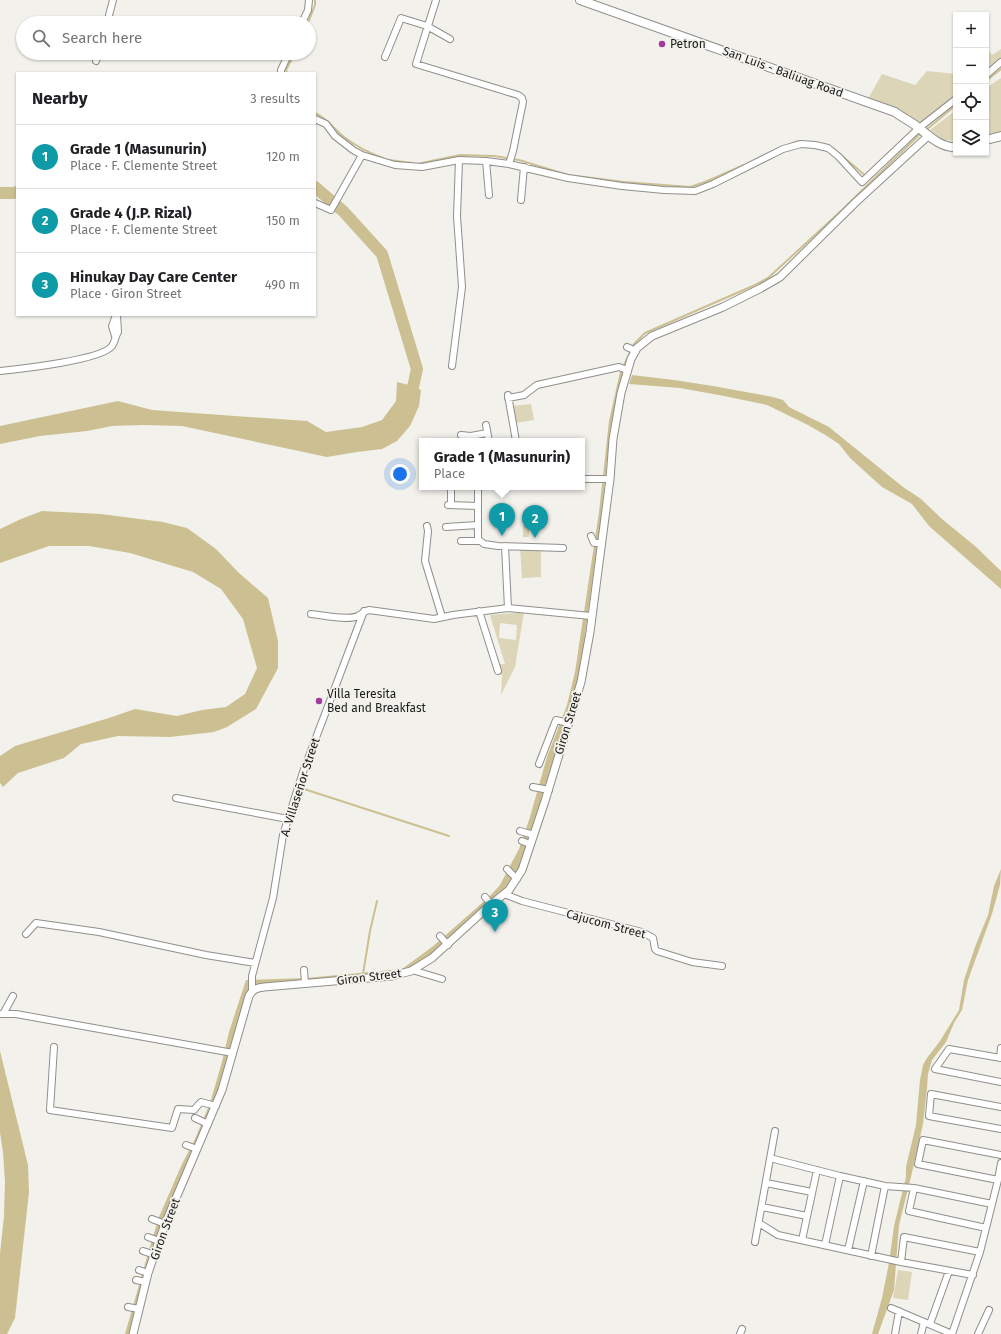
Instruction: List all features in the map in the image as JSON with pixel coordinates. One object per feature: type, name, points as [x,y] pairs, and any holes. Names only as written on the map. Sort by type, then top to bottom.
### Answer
[{"type":"main road","name":"San Luis - Baliuag Road","points":[[580,0],[890,110],[941,144],[953,146]]},
{"type":"main road","points":[[989,139],[1001,136]]},
{"type":"street","points":[[108,16],[113,0]]},
{"type":"street","points":[[305,16],[308,10],[309,0]]},
{"type":"street","points":[[436,0],[416,64],[518,95],[522,98],[523,102],[513,151],[509,162]]},
{"type":"street","points":[[385,57],[401,18],[427,26],[450,39]]},
{"type":"street","points":[[281,72],[286,60]]},
{"type":"street","points":[[989,72],[1001,62]]},
{"type":"street","points":[[316,119],[326,124],[335,136],[353,150],[362,155],[395,165],[422,167],[459,160],[509,162],[524,168],[568,178],[664,190],[695,191],[713,184],[783,149],[801,144],[828,148],[838,156],[862,182],[919,128],[953,101]]},
{"type":"street","points":[[627,347],[636,351],[637,348],[652,336],[723,307],[780,277],[856,202],[928,136]]},
{"type":"street","points":[[316,203],[331,210],[362,155]]},
{"type":"street","points":[[452,366],[462,286],[457,216],[459,160]]},
{"type":"street","points":[[486,161],[489,195]]},
{"type":"street","points":[[521,200],[524,168]]},
{"type":"street","points":[[0,371],[46,366],[85,358],[105,352],[112,346],[118,332],[116,316]]},
{"type":"street","name":"Giron Street","points":[[133,1334],[147,1273],[163,1223],[207,1123],[213,1105],[222,1090],[229,1052],[252,988],[305,981],[392,976],[412,970],[432,958],[489,901],[509,890],[524,865],[527,833],[547,789],[565,722],[581,682],[588,641],[587,616],[598,543],[605,479],[624,379],[636,351]]},
{"type":"street","points":[[515,438],[508,396],[524,395],[537,385],[619,367],[627,370]]},
{"type":"street","points":[[486,425],[488,438]]},
{"type":"street","points":[[461,435],[471,436],[487,433]]},
{"type":"street","points":[[585,479],[605,479]]},
{"type":"street","points":[[451,490],[450,505],[478,506]]},
{"type":"street","points":[[478,490],[478,539],[480,541]]},
{"type":"street","points":[[446,527],[478,525]]},
{"type":"street","points":[[427,526],[428,531],[425,561],[442,617]]},
{"type":"street","points":[[591,536],[598,543]]},
{"type":"street","points":[[461,541],[480,541],[484,544],[505,546],[563,548]]},
{"type":"street","points":[[505,546],[508,608]]},
{"type":"street","points":[[311,614],[346,618],[358,616],[364,611],[369,610],[434,619],[479,611],[508,608],[587,616]]},
{"type":"street","name":"A. Villaseñor Street","points":[[252,988],[252,976],[255,963],[273,898],[283,835],[302,772],[364,611]]},
{"type":"street","points":[[479,611],[498,672]]},
{"type":"street","points":[[539,764],[556,720],[565,722]]},
{"type":"street","points":[[536,787],[547,789]]},
{"type":"street","points":[[176,798],[288,820]]},
{"type":"street","points":[[507,869],[516,878]]},
{"type":"street","name":"Cajucom Street","points":[[504,894],[522,901],[646,933],[653,938],[655,949],[657,951],[692,962],[722,966]]},
{"type":"street","points":[[26,934],[36,923],[99,932],[206,955],[255,963]]},
{"type":"street","points":[[440,936],[447,944]]},
{"type":"street","points":[[304,970],[305,981]]},
{"type":"street","points":[[412,970],[442,979]]},
{"type":"street","points":[[1,1014],[12,996]]},
{"type":"street","points":[[1,1014],[16,1014],[229,1052]]},
{"type":"street","points":[[54,1047],[50,1110],[172,1128],[178,1108],[194,1110],[201,1102],[213,1105]]},
{"type":"street","points":[[1001,1048],[1000,1058],[949,1049],[935,1069],[1001,1082]]},
{"type":"street","points":[[1001,1106],[932,1094],[929,1116],[1001,1129]]},
{"type":"street","points":[[195,1118],[207,1123]]},
{"type":"street","points":[[755,1242],[775,1131]]},
{"type":"street","points":[[998,1180],[918,1164],[923,1140],[1001,1155]]},
{"type":"street","points":[[186,1145],[196,1148]]},
{"type":"street","points":[[770,1158],[885,1186],[914,1188],[992,1204]]},
{"type":"street","points":[[891,1308],[952,1334],[980,1252],[1001,1162]]},
{"type":"street","points":[[802,1240],[817,1170]]},
{"type":"street","points":[[825,1245],[840,1176]]},
{"type":"street","points":[[848,1250],[864,1181]]},
{"type":"street","points":[[766,1183],[812,1192]]},
{"type":"street","points":[[871,1256],[885,1186]]},
{"type":"street","points":[[914,1188],[909,1211],[986,1228]]},
{"type":"street","points":[[762,1207],[807,1216]]},
{"type":"street","points":[[152,1219],[163,1223]]},
{"type":"street","points":[[759,1223],[778,1234],[802,1240],[871,1256],[973,1275]]},
{"type":"street","points":[[148,1237],[158,1240]]},
{"type":"street","points":[[901,1262],[904,1237],[980,1252]]},
{"type":"street","points":[[143,1251],[153,1254]]},
{"type":"street","points":[[138,1270],[147,1273]]},
{"type":"street","points":[[921,1334],[949,1271]]},
{"type":"street","points":[[136,1280],[145,1282]]},
{"type":"street","points":[[128,1307],[138,1309]]},
{"type":"street","points":[[978,1334],[989,1310]]},
{"type":"street","points":[[895,1334],[899,1311]]},
{"type":"shaded area","points":[[1001,49],[1001,60],[989,70],[989,50],[992,55]]},
{"type":"shaded area","points":[[927,71],[953,74],[953,98],[920,125],[895,110],[868,99],[882,74],[915,85]]},
{"type":"shaded area","points":[[1001,78],[1001,131],[989,134],[989,120],[989,86]]},
{"type":"shaded area","points":[[953,112],[953,141],[943,140],[930,130]]},
{"type":"shaded area","points":[[620,372],[623,373],[611,424],[601,519],[580,671],[573,702],[523,862],[511,885],[440,949],[406,970],[257,985],[250,987],[215,1102],[164,1217],[130,1334],[125,1334],[159,1217],[210,1103],[229,1032],[246,980],[306,978],[402,969],[432,947],[489,897],[500,885],[519,849],[530,817],[547,757],[567,705],[575,672],[599,512],[609,421]]},
{"type":"shaded area","points":[[632,375],[713,386],[783,400],[789,407],[829,427],[903,487],[921,499],[1001,571],[1001,589],[929,526],[912,504],[882,487],[850,458],[839,444],[827,436],[767,405],[680,388],[629,384]]},
{"type":"shaded area","points":[[397,382],[413,386],[421,390],[419,406],[410,426],[397,441],[382,449],[327,457],[182,426],[144,425],[112,426],[87,431],[40,436],[0,444],[0,426],[118,401],[152,410],[307,421],[326,432],[362,427],[382,420],[396,401]]},
{"type":"shaded area","points":[[531,404],[534,420],[515,423],[512,406]]},
{"type":"shaded area","points":[[42,511],[101,514],[163,522],[187,528],[216,549],[239,573],[268,598],[278,641],[278,668],[256,709],[227,727],[214,732],[170,737],[118,736],[81,744],[64,758],[18,773],[3,787],[0,783],[0,756],[15,746],[135,709],[177,716],[202,710],[226,707],[245,694],[257,668],[243,619],[221,589],[193,572],[130,553],[89,546],[49,546],[0,563],[0,529]]},
{"type":"shaded area","points":[[523,525],[529,526],[529,537],[523,537]]},
{"type":"shaded area","points":[[520,547],[541,548],[541,577],[522,578]]},
{"type":"shaded area","points":[[524,612],[515,667],[501,695],[502,676],[498,664],[505,664],[490,615]],"holes":[[[500,623],[517,625],[516,640],[499,638]]]},
{"type":"shaded area","points":[[1001,869],[1000,885],[992,914],[968,980],[962,1010],[954,1023],[946,1042],[932,1060],[928,1074],[923,1124],[899,1225],[894,1290],[878,1334],[872,1334],[882,1298],[894,1226],[906,1177],[906,1167],[916,1125],[920,1080],[923,1065],[959,1010],[964,980],[988,915],[994,886]]},
{"type":"shaded area","points":[[0,1051],[28,1165],[29,1192],[15,1318],[7,1334],[0,1334],[0,1253],[4,1216],[5,1181],[0,1132]]},
{"type":"shaded area","points":[[898,1270],[912,1272],[908,1300],[893,1298]]},
{"type":"waterway","points":[[311,16],[315,5],[315,0]]},
{"type":"waterway","points":[[287,72],[286,70],[291,60]]},
{"type":"waterway","points":[[989,79],[1001,69]]},
{"type":"waterway","points":[[926,130],[953,108]]},
{"type":"waterway","points":[[316,114],[353,143],[368,152],[383,158]]},
{"type":"waterway","points":[[621,374],[634,344],[645,333],[768,278],[841,211],[920,134]]},
{"type":"waterway","points":[[790,144],[802,141]]},
{"type":"waterway","points":[[832,148],[867,177]]},
{"type":"waterway","points":[[417,164],[460,155],[494,156],[519,160],[568,175],[624,182],[690,187],[744,165]]},
{"type":"waterway","points":[[389,160],[412,163]]},
{"type":"waterway","points":[[316,188],[343,211],[382,254],[417,369],[410,401]]},
{"type":"waterway","points":[[0,193],[16,192]]},
{"type":"waterway","points":[[301,788],[449,836]]},
{"type":"waterway","points":[[363,974],[370,931],[377,901]]},
{"type":"place","name":"Petron","points":[[662,44]]},
{"type":"place","name":"Grade 1 (Masunurin)","points":[[502,536]]},
{"type":"place","name":"Grade 4 (J.P. Rizal)","points":[[535,538]]},
{"type":"place","name":"Villa Teresita Bed and Breakfast","points":[[319,701]]},
{"type":"place","name":"Hinukay Day Care Center","points":[[495,932]]}]
